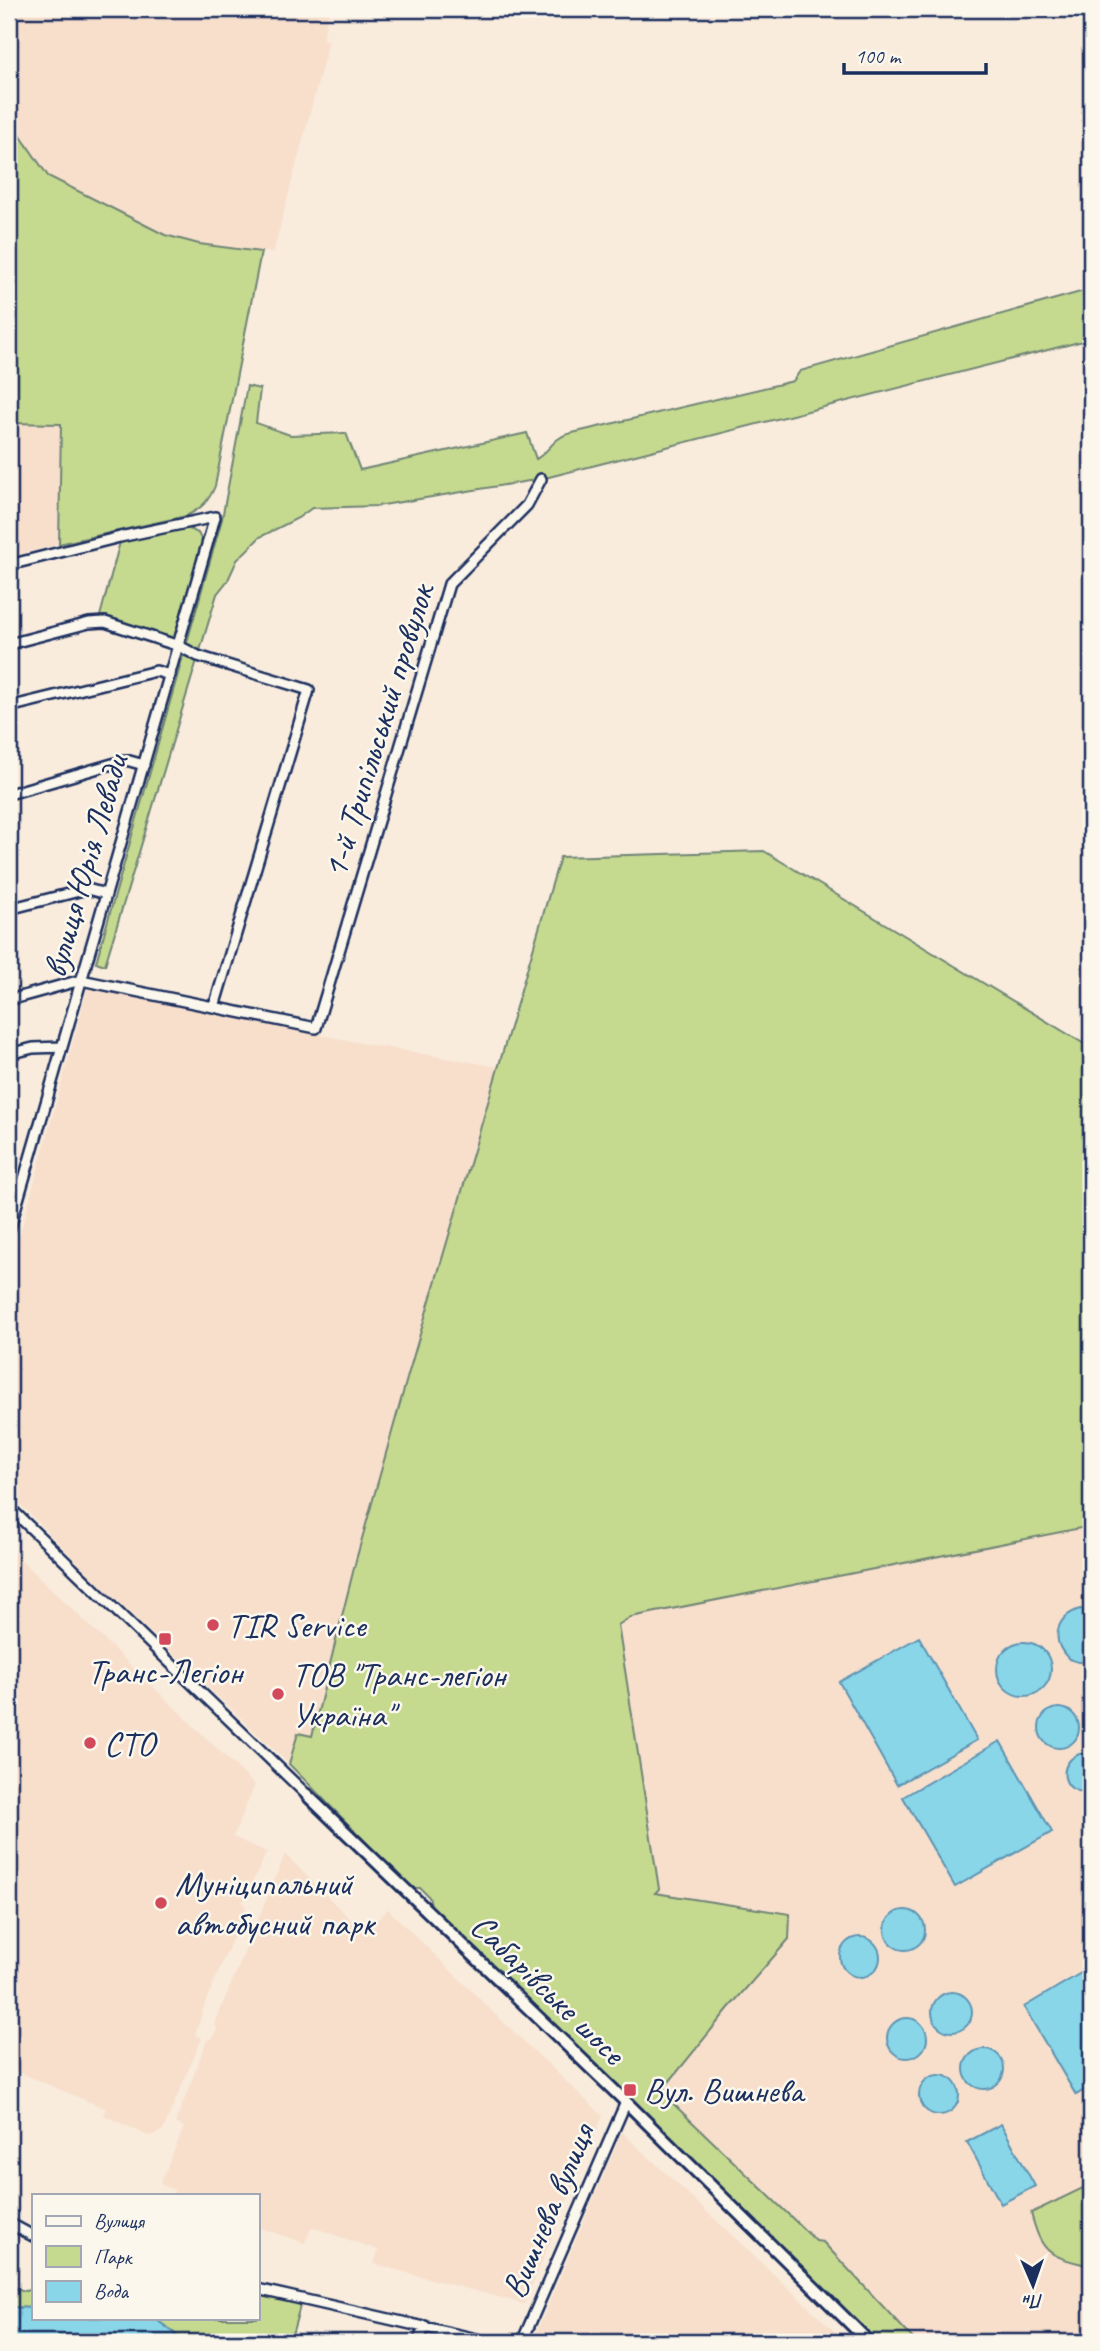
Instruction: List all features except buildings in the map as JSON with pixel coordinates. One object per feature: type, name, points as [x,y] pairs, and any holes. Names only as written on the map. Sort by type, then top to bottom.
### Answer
[{"type":"street","name":"1-й Трипільський провулок","points":[[214,1007],[316,1028],[449,584],[527,505],[541,479]]},
{"type":"street","name":"вулиця Юрія Левади","points":[[9,565],[215,517],[9,1231]]},
{"type":"street","points":[[9,644],[89,623],[105,622],[178,646],[198,656],[309,690],[214,1007],[81,980],[9,1000]]},
{"type":"street","points":[[9,707],[156,671],[170,675]]},
{"type":"street","points":[[9,794],[126,760],[144,765]]},
{"type":"street","points":[[9,909],[87,888],[106,894]]},
{"type":"street","points":[[9,1054],[33,1048],[62,1047]]},
{"type":"street","points":[[9,1507],[307,1796]]},
{"type":"street","name":"Сабарівське шосе","points":[[307,1796],[626,2102],[869,2342]]},
{"type":"street","name":"Вишнева вулиця","points":[[522,2342],[626,2102]]},
{"type":"street","points":[[9,2223],[32,2235]]},
{"type":"street","points":[[259,2289],[490,2342]]},
{"type":"street","points":[[418,2342],[425,2326]]},
{"type":"shaded area","points":[[9,9],[329,9],[323,39],[329,41],[273,253],[199,244],[165,235],[48,176],[9,118]]},
{"type":"shaded area","points":[[9,423],[61,423],[59,544],[9,557]]},
{"type":"shaded area","points":[[88,987],[361,1043],[499,1067],[356,1560],[312,1736],[298,1734],[289,1764],[91,1576],[9,1493],[9,1274]]},
{"type":"shaded area","points":[[1091,1526],[1091,2342],[916,2342],[823,2242],[816,2241],[661,2092],[788,1939],[790,1915],[654,1893],[659,1888],[618,1625],[631,1617],[759,1590]]},
{"type":"shaded area","points":[[9,1548],[255,1785],[233,1837],[267,1852],[243,1902],[246,1907],[206,2001],[195,2035],[202,2038],[163,2130],[154,2135],[148,2136],[104,2115],[106,2109],[9,2068]]},
{"type":"shaded area","points":[[285,1854],[364,1933],[388,1909],[603,2116],[524,2304],[374,2264],[378,2250],[312,2227],[305,2243],[259,2228],[259,2194],[172,2194],[174,2190],[160,2184],[184,2127],[175,2123],[207,2040],[213,2038],[217,2029],[215,2023]]},
{"type":"shaded area","points":[[622,2132],[846,2342],[532,2342]]},
{"type":"green space","points":[[9,119],[48,176],[165,235],[199,244],[261,252],[215,486],[204,504],[186,516],[59,544],[61,424],[9,423]]},
{"type":"green space","points":[[1091,289],[1091,339],[541,479],[377,506],[312,508],[260,537],[237,560],[228,580],[217,594],[105,965],[96,962],[222,519],[247,386],[260,389],[256,423],[290,435],[346,433],[360,470],[527,433],[536,459],[558,439],[568,434],[793,381],[800,371]]},
{"type":"green space","points":[[187,528],[198,533],[203,543],[176,640],[100,616],[120,542]]},
{"type":"green space","points":[[764,851],[1091,1048],[1091,1526],[631,1617],[618,1625],[659,1889],[655,1893],[790,1914],[789,1939],[661,2092],[816,2241],[823,2242],[916,2342],[869,2342],[674,2140],[432,1908],[429,1897],[420,1888],[411,1888],[289,1764],[298,1733],[312,1736],[356,1560],[408,1375],[560,857]]},
{"type":"green space","points":[[1091,2184],[1090,2266],[1050,2252],[1039,2238],[1031,2213]]},
{"type":"green space","points":[[9,2286],[25,2291],[32,2289],[32,2308],[9,2307]]},
{"type":"green space","points":[[259,2289],[302,2299],[290,2342],[182,2342],[157,2320],[259,2320]]},
{"type":"water","points":[[1080,1609],[1091,1611],[1091,1662],[1069,1659],[1059,1645],[1058,1630],[1061,1624],[1065,1618]]},
{"type":"water","points":[[919,1637],[977,1740],[897,1785],[839,1682]]},
{"type":"water","points":[[1024,1642],[1043,1650],[1051,1669],[1043,1688],[1024,1696],[1005,1688],[997,1669],[1005,1650]]},
{"type":"water","points":[[1059,1708],[1073,1714],[1079,1728],[1073,1742],[1059,1748],[1045,1742],[1039,1728],[1045,1714]]},
{"type":"water","points":[[1000,1741],[1052,1832],[955,1887],[903,1797]]},
{"type":"water","points":[[1083,1753],[1091,1754],[1091,1791],[1081,1792],[1068,1784],[1065,1770],[1074,1757]]},
{"type":"water","points":[[905,1910],[919,1916],[925,1930],[919,1944],[905,1950],[891,1944],[885,1930],[891,1916]]},
{"type":"water","points":[[860,1937],[874,1943],[880,1957],[874,1971],[860,1977],[846,1971],[840,1957],[846,1943]]},
{"type":"water","points":[[1091,1967],[1091,2086],[1076,2095],[1024,2007]]},
{"type":"water","points":[[952,1992],[966,1998],[972,2012],[966,2026],[952,2032],[938,2026],[932,2012],[938,1998]]},
{"type":"water","points":[[907,2018],[921,2024],[927,2038],[921,2052],[907,2058],[893,2052],[887,2038],[893,2024]]},
{"type":"water","points":[[984,2049],[998,2055],[1004,2069],[998,2083],[984,2089],[970,2083],[964,2069],[970,2055]]},
{"type":"water","points":[[939,2075],[953,2081],[959,2095],[953,2109],[939,2115],[925,2109],[919,2095],[925,2081]]},
{"type":"water","points":[[1001,2124],[1035,2186],[1001,2204],[967,2142]]},
{"type":"water","points":[[9,2307],[32,2308],[32,2320],[157,2320],[182,2342],[9,2342]]},
{"type":"place","name":"TIR Service","points":[[213,1625]]},
{"type":"place","name":"Транс-Легіон","points":[[165,1639]]},
{"type":"place","name":"ТОВ \"Транс-легіон Україна\"","points":[[278,1694]]},
{"type":"place","name":"СТО","points":[[90,1743]]},
{"type":"place","name":"Муніципальний автобусний парк","points":[[161,1903]]},
{"type":"place","name":"Вул. Вишнева","points":[[630,2090]]}]
